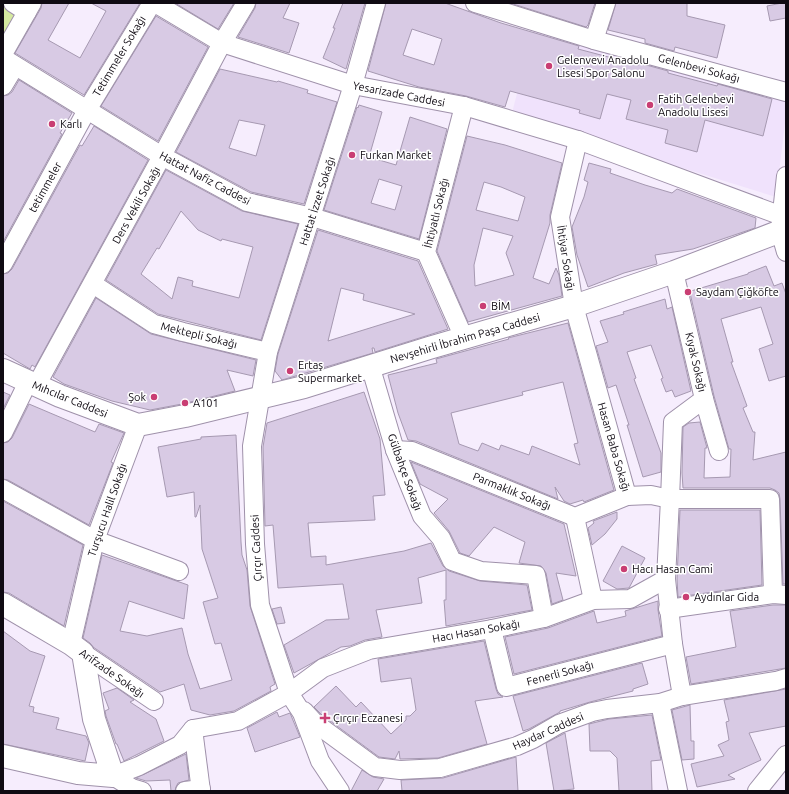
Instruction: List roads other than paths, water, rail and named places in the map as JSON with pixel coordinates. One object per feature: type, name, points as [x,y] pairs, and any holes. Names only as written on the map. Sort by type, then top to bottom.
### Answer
[{"type":"street","name":"Tetimmeler Sokağı","points":[[87,110],[152,3]]},
{"type":"street","name":"Yesarizade Caddesi","points":[[155,3],[222,44],[353,85],[464,106],[578,140],[783,223]]},
{"type":"street","name":"Ders Vekili Sokağı","points":[[3,432],[93,284],[222,44],[246,3]]},
{"type":"street","name":"Hattat İzzet Sokağı","points":[[260,399],[268,352],[353,85],[376,3]]},
{"type":"street","name":"Gelenbevi Sokağı","points":[[475,3],[594,40],[786,92]]},
{"type":"street","points":[[594,40],[606,3]]},
{"type":"street","points":[[3,86],[7,59],[24,6]]},
{"type":"street","name":"Hattat Nafiz Caddesi","points":[[7,59],[162,156],[247,202],[312,217],[426,252]]},
{"type":"street","name":"İhtiyatlı Sokağı","points":[[464,106],[426,252],[464,338]]},
{"type":"street","name":"tetimmeler","points":[[3,264],[87,110]]},
{"type":"street","name":"İhtiyar Sokağı","points":[[574,306],[560,217],[578,140]]},
{"type":"street","points":[[786,176],[783,223],[786,252]]},
{"type":"street","name":"Nevşehirli İbrahim Paşa Caddesi","points":[[138,425],[260,399],[304,387],[370,365],[574,306],[674,272],[783,223]]},
{"type":"street","name":"Kıyak Sokağı","points":[[674,272],[704,399],[719,451]]},
{"type":"street","name":"Mektepli Sokağı","points":[[93,284],[154,324],[268,352]]},
{"type":"street","name":"Hasan Baba Sokağı","points":[[574,306],[627,496],[652,495],[670,500],[770,499],[780,595]]},
{"type":"street","name":"Gülbahçe Sokağı","points":[[370,365],[396,450],[422,516],[441,538],[452,561],[481,571],[536,575],[544,618]]},
{"type":"street","name":"Mıhcılar Caddesi","points":[[3,370],[32,384],[138,425]]},
{"type":"street","name":"Çırçır Caddesi","points":[[260,399],[252,446],[255,544],[260,605],[289,694]]},
{"type":"street","points":[[682,696],[668,609],[666,579],[673,422],[704,399]]},
{"type":"street","name":"Turşucu Halil Sokağı","points":[[77,648],[95,540],[138,425]]},
{"type":"street","name":"Parmaklık Sokağı","points":[[396,450],[412,451],[575,517]]},
{"type":"street","points":[[3,489],[95,540],[179,571]]},
{"type":"street","points":[[593,600],[575,517],[627,496]]},
{"type":"street","name":"Hacı Hasan Sokağı","points":[[193,729],[238,721],[289,694],[323,668],[370,650],[492,629],[544,618],[593,600],[630,599],[666,579]]},
{"type":"street","points":[[668,609],[780,595]]},
{"type":"street","points":[[3,604],[77,648],[94,719],[113,776],[132,788],[142,791]]},
{"type":"street","name":"Fenerli Sokağı","points":[[492,629],[506,687],[673,644]]},
{"type":"street","name":"Arifzade Sokağı","points":[[77,648],[154,701]]},
{"type":"street","name":"Haydar Caddesi","points":[[289,694],[316,723],[375,767],[400,770],[440,768],[517,746],[533,739],[559,724],[592,712],[660,703],[682,696],[776,681],[786,678]]},
{"type":"street","points":[[289,694],[302,713],[320,761],[340,791]]},
{"type":"street","points":[[660,703],[678,791]]},
{"type":"street","points":[[3,756],[78,773],[113,776],[139,766],[180,746],[193,729]]},
{"type":"street","points":[[193,729],[196,790]]},
{"type":"street","points":[[757,791],[786,755]]},
{"type":"place","name":"Gelenvevi Anadolu Lisesi Spor Salonu","points":[[549,66]]},
{"type":"place","name":"Fatih Gelenbevi Anadolu Lisesi","points":[[650,105]]},
{"type":"place","name":"Karlı","points":[[52,124]]},
{"type":"place","name":"Furkan Market","points":[[352,155]]},
{"type":"place","name":"Saydam Çiğköfte","points":[[688,292]]},
{"type":"place","name":"BİM","points":[[483,306]]},
{"type":"place","name":"Ertaş Supermarket","points":[[290,371]]},
{"type":"place","name":"Şok","points":[[154,397]]},
{"type":"place","name":"A101","points":[[185,403]]},
{"type":"place","name":"Hacı Hasan Cami","points":[[624,569]]},
{"type":"place","name":"Aydınlar Gida","points":[[686,597]]},
{"type":"place","name":"Çırçır Eczanesi","points":[[325,718]]}]
